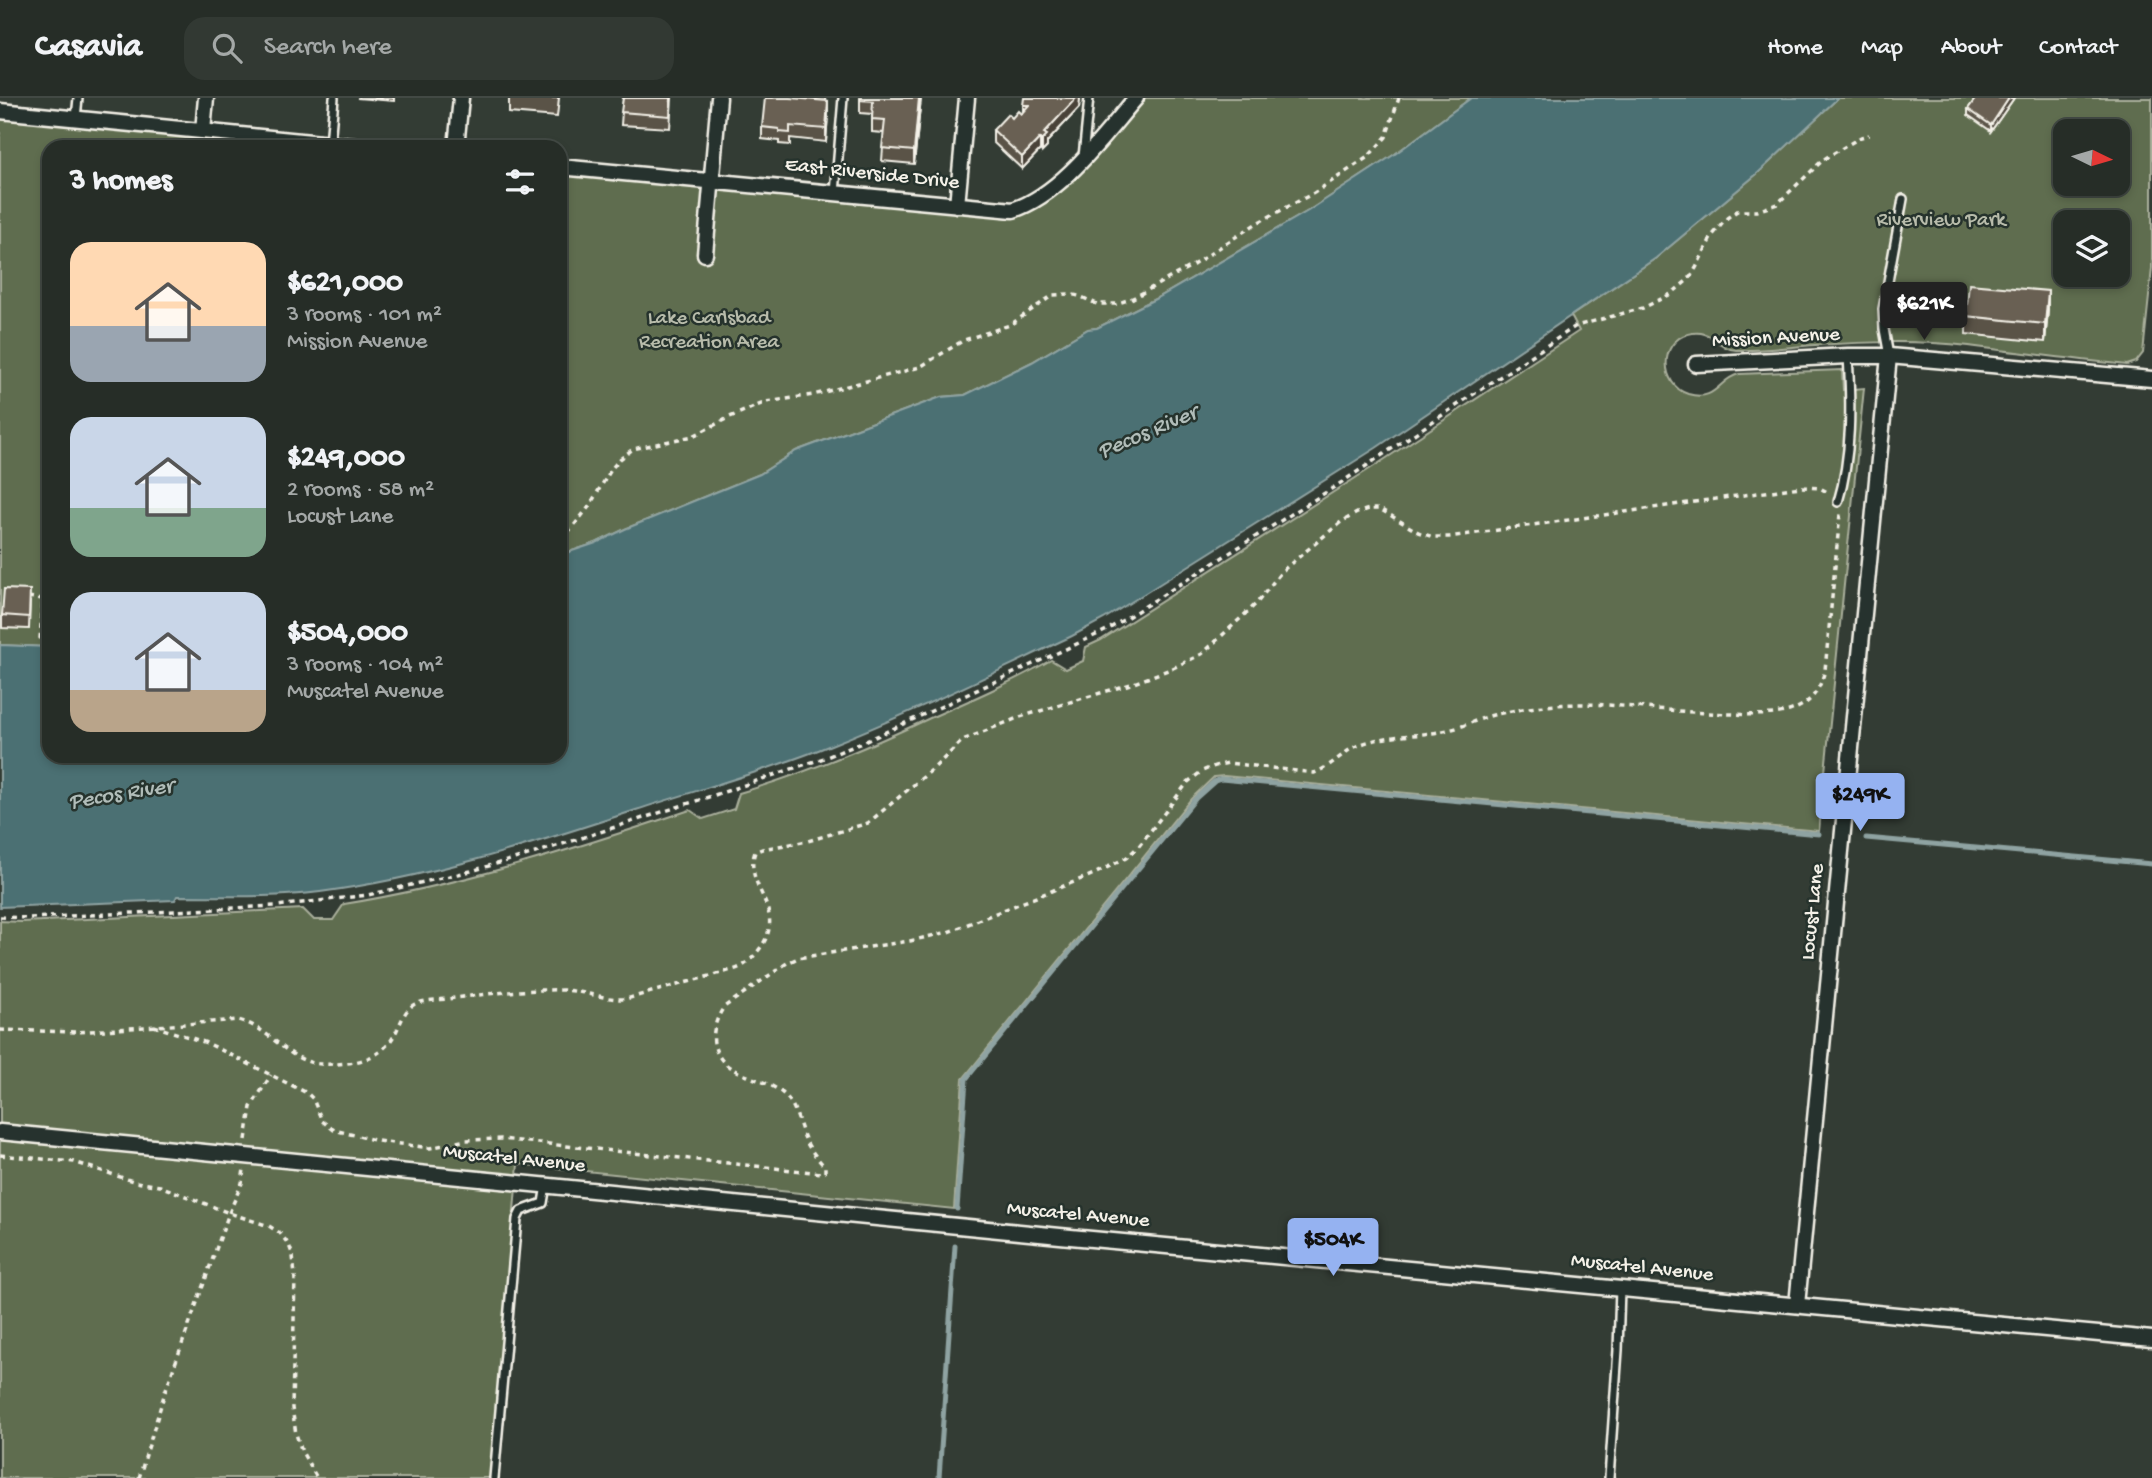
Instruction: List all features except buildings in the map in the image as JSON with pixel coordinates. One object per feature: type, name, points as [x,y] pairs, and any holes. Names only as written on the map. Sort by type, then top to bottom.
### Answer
[{"type":"street","points":[[203,131],[206,98]]},
{"type":"street","points":[[457,140],[461,98]]},
{"type":"street","points":[[705,254],[719,98]]},
{"type":"street","points":[[957,205],[967,98]]},
{"type":"street","name":"East Riverside Drive","points":[[567,168],[1013,210],[1025,206],[1055,186],[1136,98]]},
{"type":"street","points":[[0,111],[291,140]]},
{"type":"street","name":"Mission Avenue","points":[[1696,364],[1889,356],[2152,379]]},
{"type":"street","name":"Locust Lane","points":[[1797,1305],[1889,356]]},
{"type":"street","name":"Muscatel Avenue","points":[[0,1132],[2152,1339]]},
{"type":"lane","points":[[76,118],[78,98]]},
{"type":"lane","points":[[330,140],[334,98]]},
{"type":"lane","points":[[835,192],[843,98]]},
{"type":"lane","points":[[1083,158],[1089,98]]},
{"type":"lane","points":[[1889,356],[1883,309],[1903,199]]},
{"type":"lane","points":[[1838,502],[1846,478],[1850,389],[1848,356]]},
{"type":"lane","points":[[494,1478],[517,1219],[521,1211],[543,1203],[546,1185]]},
{"type":"lane","points":[[1609,1478],[1620,1287]]},
{"type":"path","points":[[567,533],[588,508],[612,468],[634,449],[682,440],[766,402],[813,395],[920,367],[964,340],[1010,325],[1053,295],[1061,293],[1079,296],[1105,305],[1133,298],[1194,265],[1257,223],[1314,193],[1368,157],[1386,137],[1399,98]]},
{"type":"path","points":[[0,917],[277,905],[368,895],[536,853],[727,792],[864,742],[1107,630],[1336,486],[1576,326],[1629,312],[1661,300],[1689,279],[1712,236],[1727,218],[1737,211],[1757,211],[1777,204],[1824,159],[1869,135]]},
{"type":"path","points":[[0,1030],[78,1032],[228,1020],[248,1022],[261,1028],[297,1058],[308,1062],[337,1064],[377,1055],[392,1041],[406,1012],[414,1005],[428,1001],[562,990],[626,999],[743,967],[764,944],[769,934],[769,912],[753,868],[755,852],[808,841],[868,823],[963,740],[1020,717],[1134,683],[1202,654],[1256,604],[1282,571],[1317,540],[1357,513],[1380,509],[1418,532],[1441,537],[1800,487],[1820,488],[1838,502],[1840,513],[1825,670],[1821,687],[1813,699],[1802,706],[1776,714],[1757,715],[1583,704],[1559,705],[1503,713],[1447,730],[1359,745],[1328,768],[1314,773],[1228,763],[1215,766],[1202,771],[1188,782],[1133,852],[1094,874],[948,932],[910,941],[812,955],[787,963],[724,1007],[717,1018],[713,1040],[721,1061],[729,1068],[778,1090],[789,1100],[807,1144],[825,1167],[825,1172],[500,1139],[466,1140],[430,1148],[378,1141],[334,1130],[321,1121],[313,1099],[289,1082],[207,1043],[154,1026]]},
{"type":"path","points":[[22,596],[42,598]]},
{"type":"path","points":[[42,611],[42,638]]},
{"type":"path","points":[[0,1155],[74,1162],[136,1182],[160,1186],[269,1226],[280,1233],[293,1256],[295,1276],[292,1408],[302,1452],[317,1478]]},
{"type":"path","points":[[139,1478],[165,1392],[229,1213]]},
{"type":"green space","name":"Lake Carlsbad Recreation Area","points":[[1136,98],[1471,98],[1395,154],[1308,211],[1161,296],[1097,328],[1088,329],[1032,362],[965,395],[941,397],[796,451],[760,474],[567,553],[567,168],[1013,210],[1038,198]]},
{"type":"green space","name":"Riverview Park","points":[[1838,98],[2152,98],[2152,268],[2143,353],[2136,362],[2127,365],[1969,346],[1911,342],[1736,350],[1729,349],[1703,333],[1688,334],[1672,345],[1668,354],[1668,373],[1672,382],[1688,394],[1698,396],[1711,393],[1726,380],[1739,374],[1842,370],[1843,390],[1864,388],[1819,831],[1214,777],[1191,799],[963,1079],[954,1209],[518,1164],[491,1478],[0,1478],[0,921],[303,909],[314,920],[333,920],[344,904],[476,876],[690,810],[703,819],[734,809],[739,793],[812,769],[860,749],[991,691],[1051,660],[1066,669],[1083,661],[1086,647],[1379,463],[1579,331],[1571,316],[1656,258],[1758,173]]},
{"type":"green space","points":[[0,111],[292,140],[42,140],[42,647],[0,645]]},
{"type":"water","name":"Pecos River","points":[[1471,98],[1838,98],[1758,173],[1656,258],[1376,448],[1104,619],[888,721],[756,772],[519,847],[400,878],[302,894],[177,896],[175,900],[0,907],[0,645],[42,647],[42,763],[567,763],[567,553],[760,474],[796,451],[941,397],[965,395],[1032,362],[1088,329],[1097,328],[1161,296],[1308,211],[1395,154]]},
{"type":"waterway","points":[[957,1209],[966,1079],[1196,798],[1215,781],[1221,779],[1819,834]]},
{"type":"waterway","points":[[1866,838],[2152,864]]},
{"type":"waterway","points":[[939,1478],[955,1246]]}]
